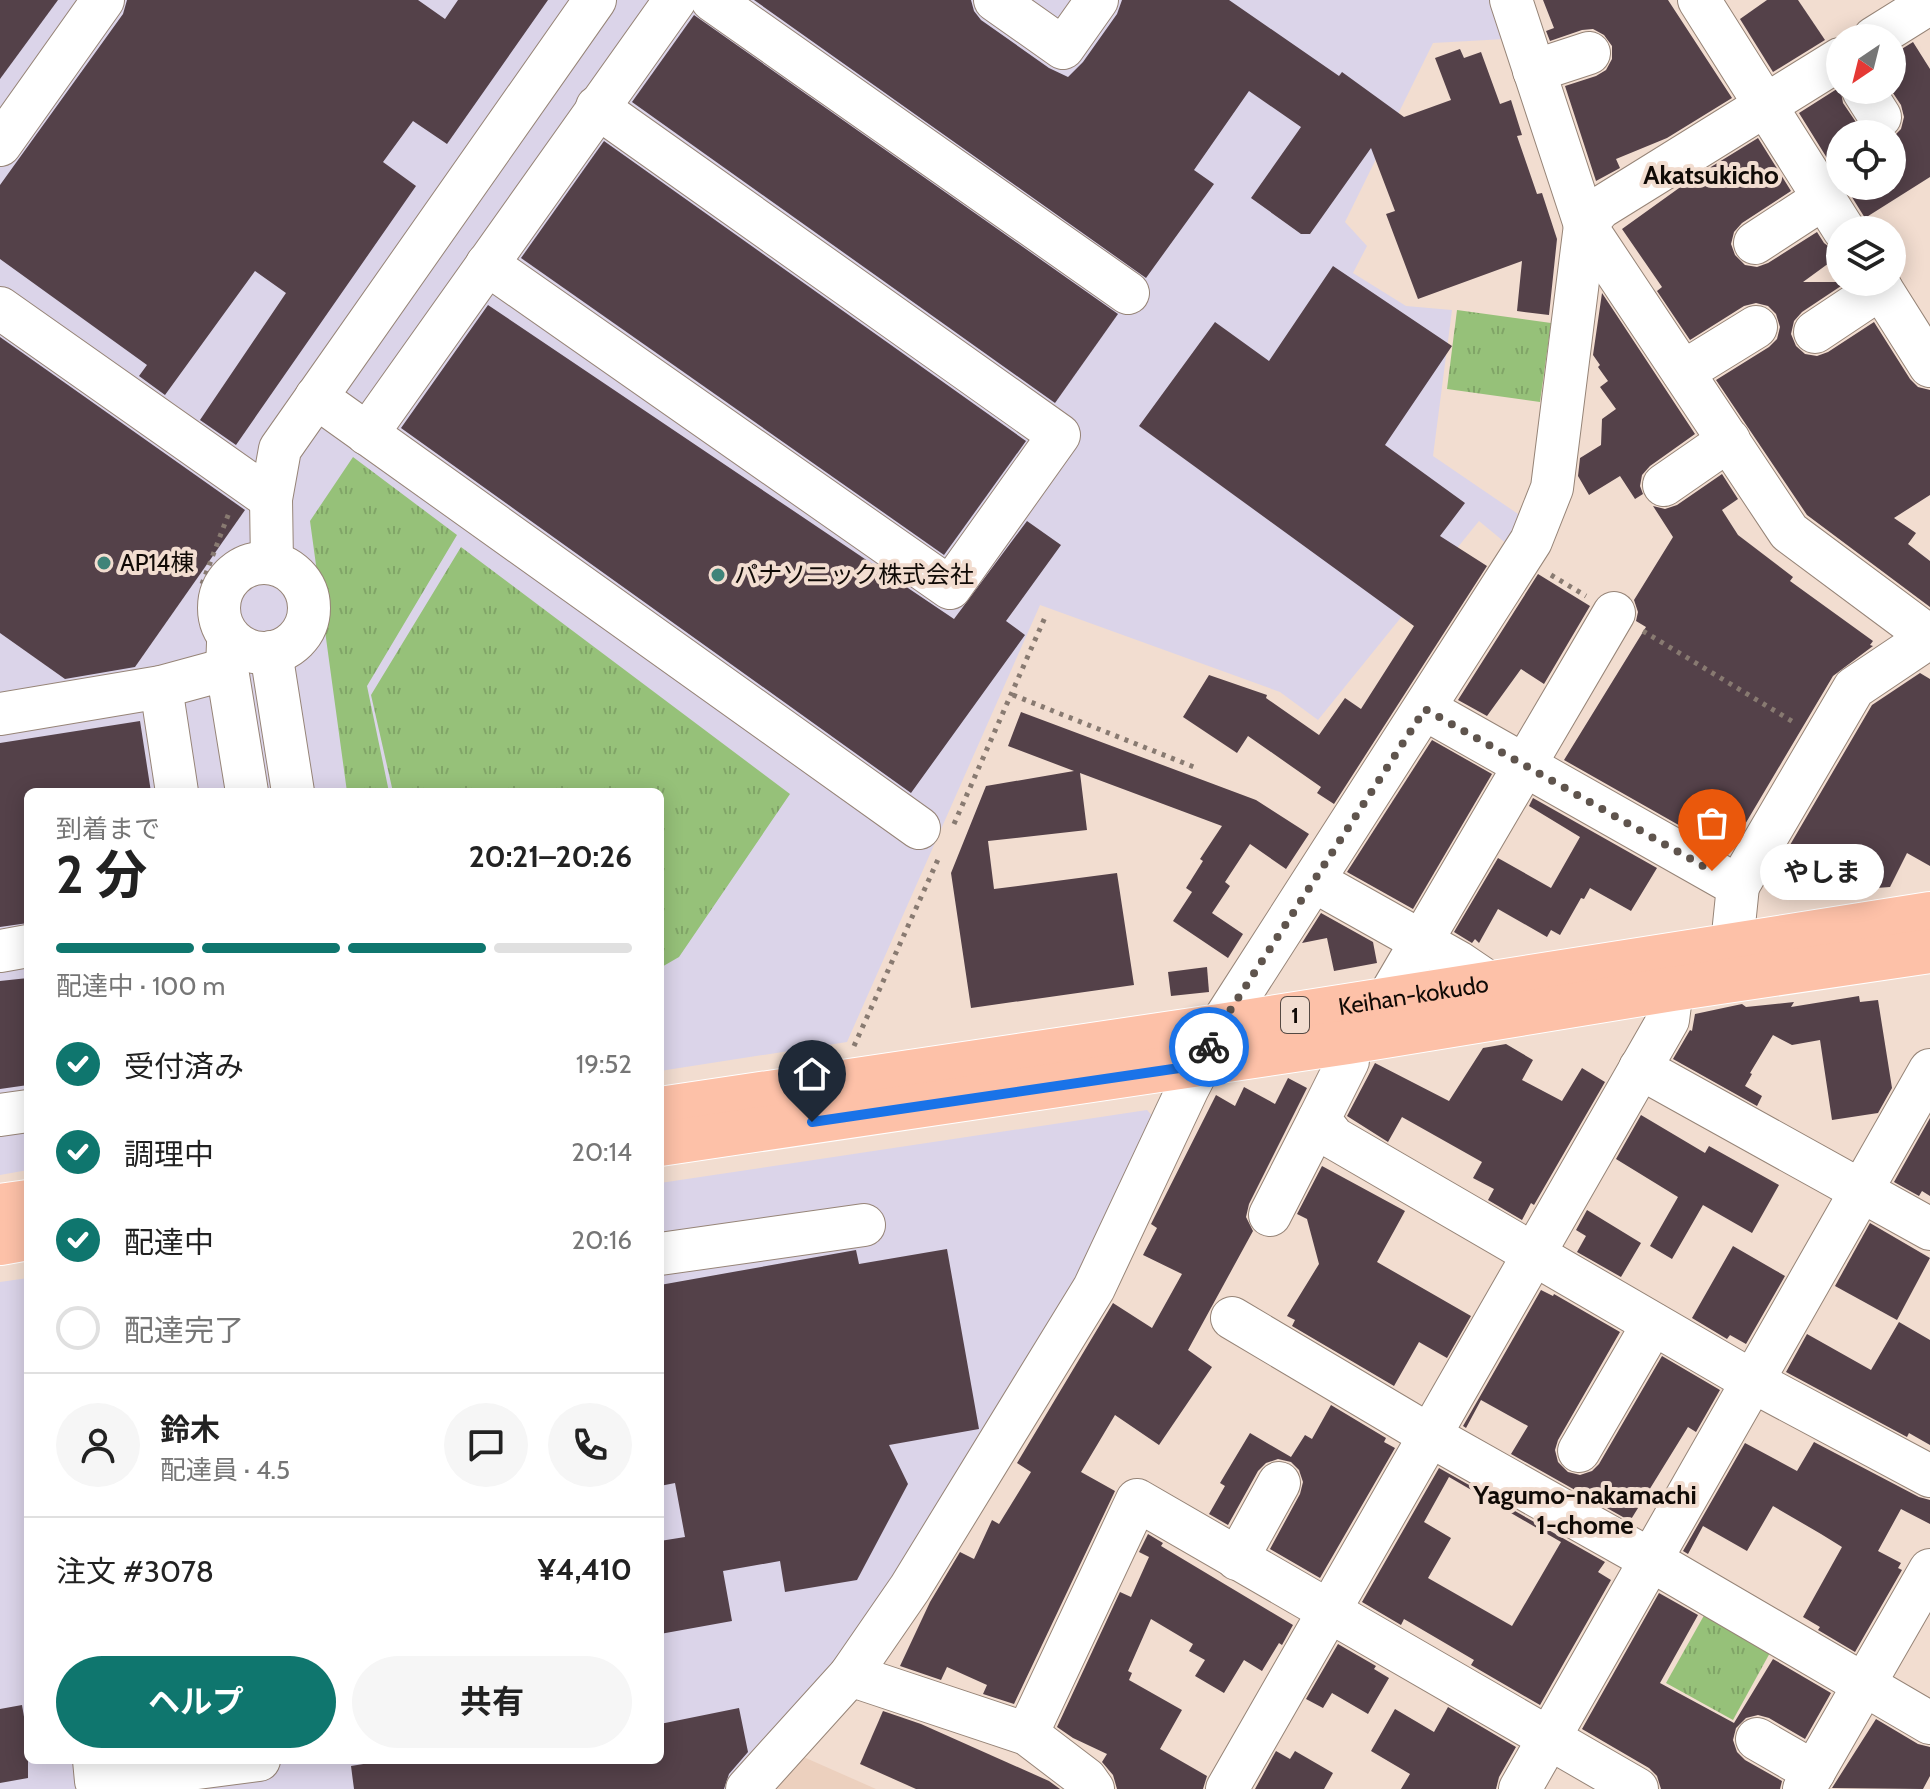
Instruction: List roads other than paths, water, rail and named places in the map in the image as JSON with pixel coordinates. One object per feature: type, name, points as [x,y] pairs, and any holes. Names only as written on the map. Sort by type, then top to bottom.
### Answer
[{"type":"highway","name":"Keihan-kokudo","points":[[664,1108],[1220,1026],[1930,914]]},
{"type":"highway","name":"Keihan-kokudo","points":[[664,1143],[1200,1065],[1930,951]]},
{"type":"highway","points":[[0,1206],[24,1203]]},
{"type":"highway","points":[[0,1243],[24,1239]]},
{"type":"street","points":[[0,145],[103,0]]},
{"type":"street","points":[[252,502],[280,449],[595,0]]},
{"type":"street","points":[[367,434],[675,0]]},
{"type":"street","points":[[712,0],[1128,293]]},
{"type":"street","points":[[995,0],[1063,48],[1097,0]]},
{"type":"street","points":[[1511,0],[1585,225],[1789,532],[1930,637],[1854,688],[1738,886],[1732,944]]},
{"type":"street","points":[[1699,0],[1834,214],[1755,243]]},
{"type":"street","points":[[1898,24],[1924,9]]},
{"type":"street","points":[[1534,71],[1589,53]]},
{"type":"street","points":[[747,1789],[850,1675],[910,1588],[1094,1288],[1220,1026],[1531,541],[1552,488],[1585,225],[1600,208],[1826,68]]},
{"type":"street","points":[[487,264],[950,588],[1059,435],[597,107]]},
{"type":"street","points":[[1815,332],[1864,296]]},
{"type":"street","points":[[1886,296],[1930,366]]},
{"type":"street","points":[[0,308],[252,502],[272,563]]},
{"type":"street","points":[[1683,372],[1756,327]]},
{"type":"street","points":[[316,397],[919,828]]},
{"type":"street","points":[[1664,485],[1729,440]]},
{"type":"street","points":[[0,714],[161,687],[228,653],[240,647],[255,652],[284,648],[304,629],[308,602],[304,588],[296,577],[272,563],[256,563],[241,568],[229,578],[221,592],[218,607],[228,653],[246,788]]},
{"type":"street","points":[[1387,1000],[1614,613]]},
{"type":"street","points":[[271,652],[292,788]]},
{"type":"street","points":[[161,687],[176,788]]},
{"type":"street","points":[[1425,709],[1738,886]]},
{"type":"street","points":[[1314,881],[1489,983]]},
{"type":"street","points":[[0,951],[24,947]]},
{"type":"street","points":[[1227,1789],[1668,1020],[1672,989]]},
{"type":"street","points":[[1270,1215],[1348,1061],[1348,1042]]},
{"type":"street","points":[[1640,1068],[1930,1229]]},
{"type":"street","points":[[1520,1789],[1930,1070]]},
{"type":"street","points":[[0,1115],[24,1112]]},
{"type":"street","points":[[1319,1119],[1334,1138],[1752,1381],[1927,1467]]},
{"type":"street","points":[[664,1253],[864,1225]]},
{"type":"street","points":[[1232,1318],[1930,1723]]},
{"type":"street","points":[[1579,1451],[1653,1324]]},
{"type":"street","points":[[1237,1559],[1279,1483]]},
{"type":"street","points":[[1027,1734],[1137,1500],[1637,1789]]},
{"type":"street","points":[[1757,1739],[1809,1781],[1930,1570]]},
{"type":"street","points":[[850,1675],[1027,1734],[1086,1779],[1093,1789]]},
{"type":"street","points":[[94,1764],[96,1781],[228,1764]]},
{"type":"place","name":"AP14棟","points":[[104,563]]},
{"type":"place","name":"パナソニック株式会社","points":[[718,575]]},
{"type":"place","name":"やしま","points":[[1712,871]]},
{"type":"district","name":"Akatsukicho","points":[[1711,175]]},
{"type":"district","name":"Yagumo-nakamachi 1-chome","points":[[1585,1510]]}]
